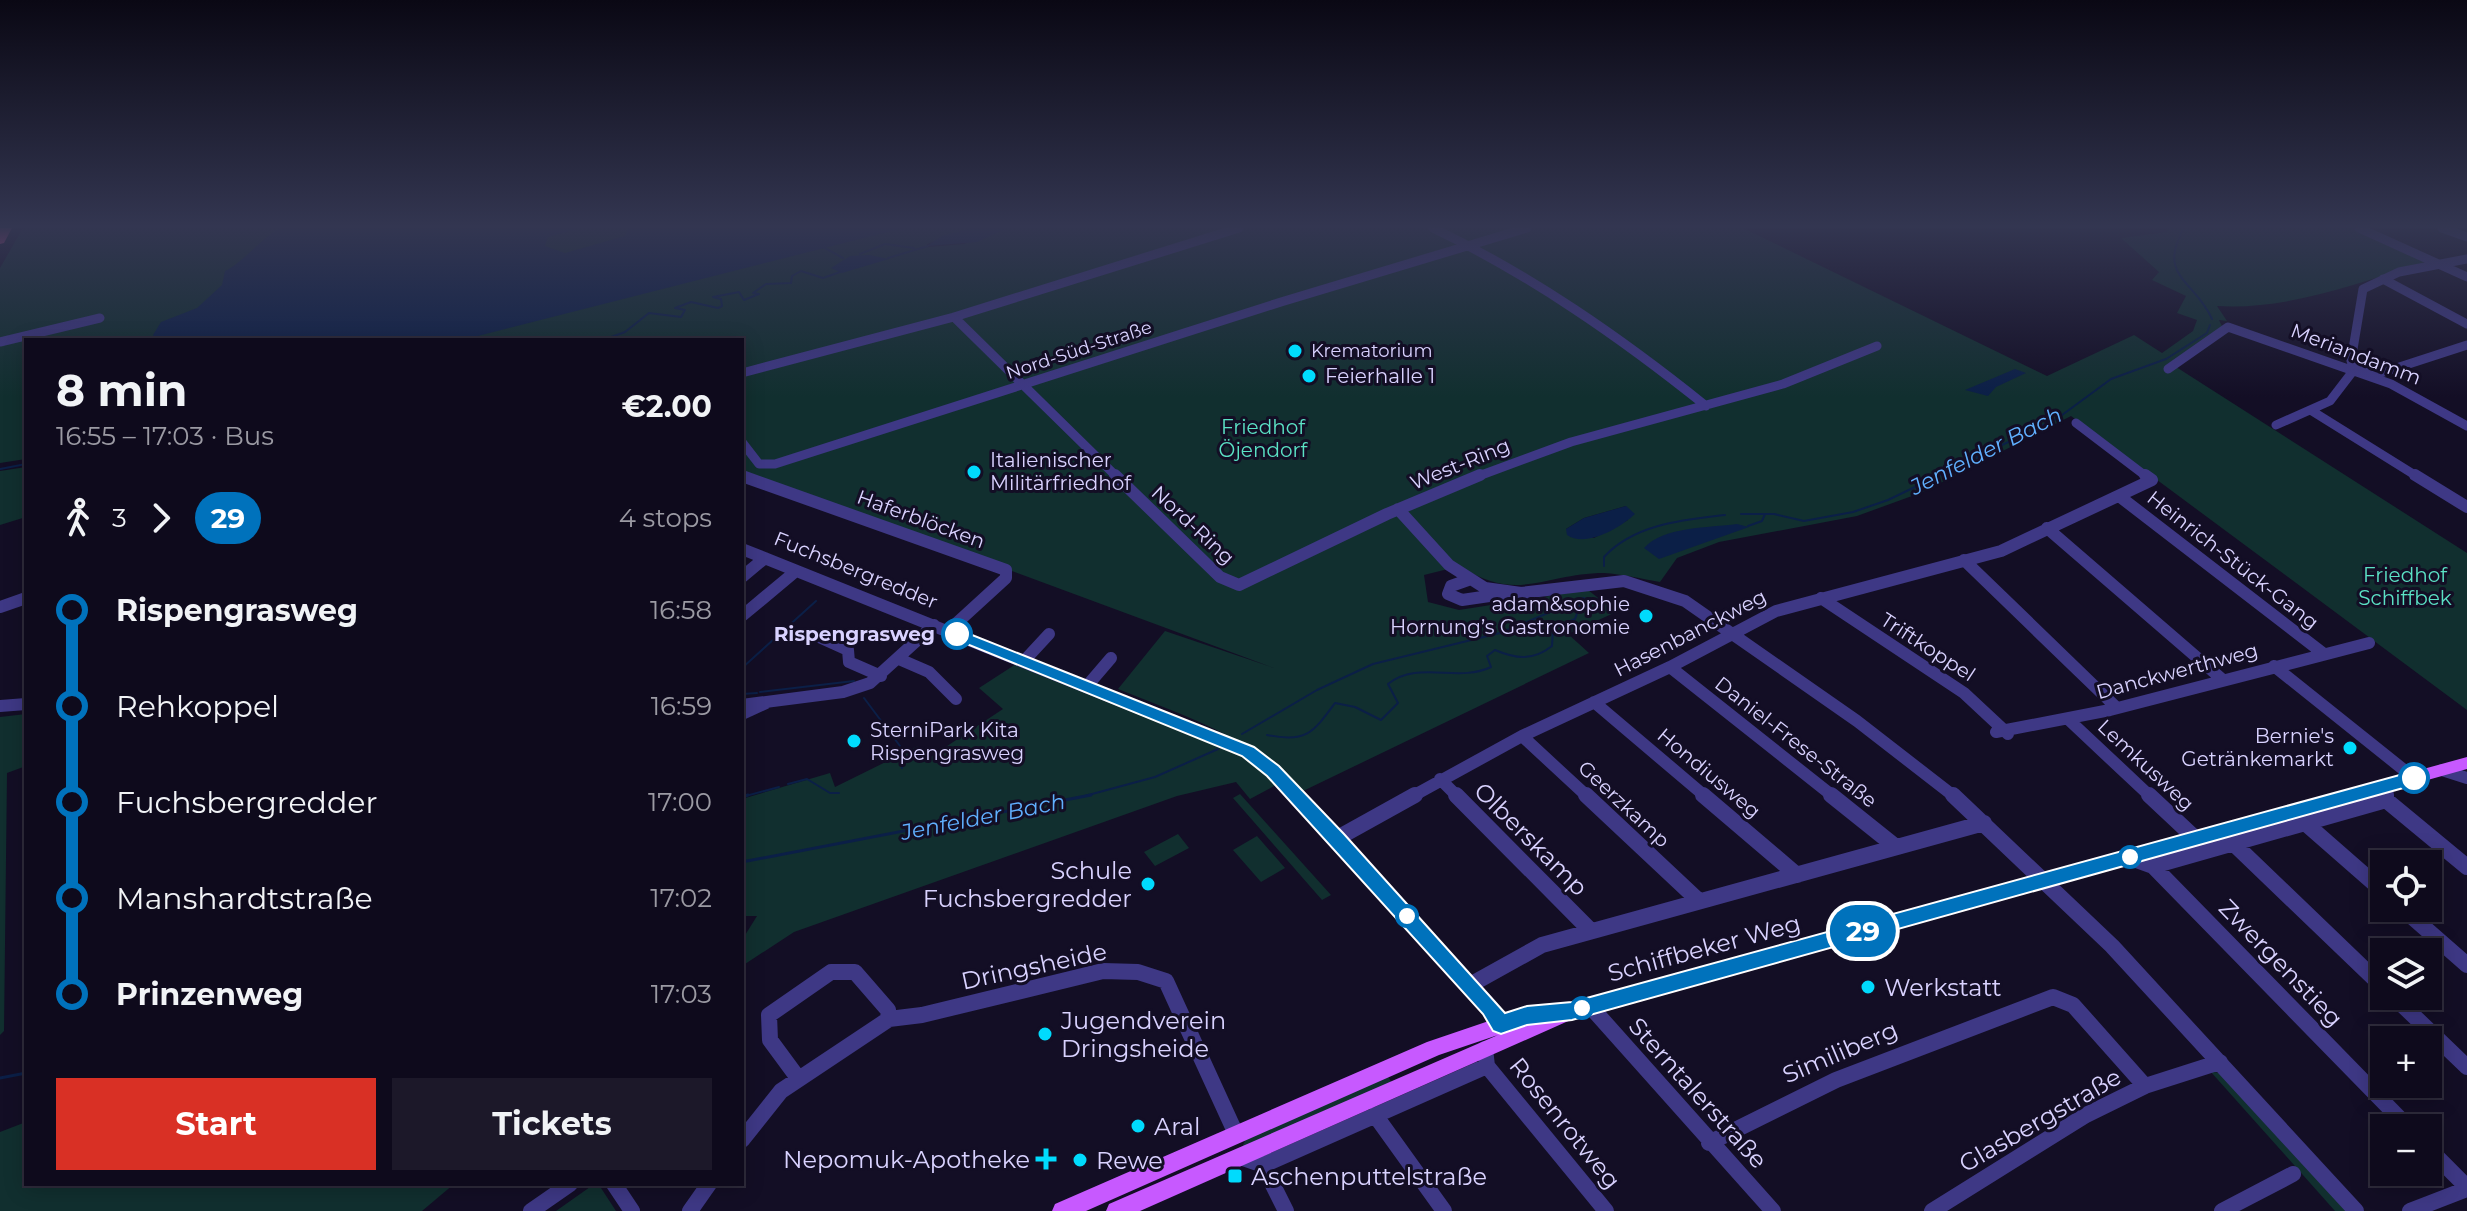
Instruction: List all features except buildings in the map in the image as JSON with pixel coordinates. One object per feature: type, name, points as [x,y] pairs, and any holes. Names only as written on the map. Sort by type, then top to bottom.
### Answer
[{"type":"main road","name":"Schiffbeker Weg","points":[[1067,1210],[1422,1053],[2128,857],[2386,793],[2414,778],[2442,770],[2466,776]]},
{"type":"main road","name":"Schiffbeker Weg","points":[[1116,1211],[1146,1204],[1240,1157],[1486,1057],[1505,1031]]},
{"type":"main road","points":[[1236,1134],[1240,1157]]},
{"type":"street","points":[[744,372],[954,317],[1058,285]]},
{"type":"street","name":"Nord-Süd-Straße","points":[[744,445],[759,464],[769,466],[1339,285]]},
{"type":"street","points":[[1541,285],[1565,298],[1706,406]]},
{"type":"street","points":[[2370,285],[2361,293],[2351,361],[2366,370],[2387,371],[2464,349]]},
{"type":"street","points":[[2393,285],[2467,324]]},
{"type":"street","name":"Nord-Ring","points":[[954,317],[1220,577],[1239,585]]},
{"type":"street","points":[[0,342],[100,318]]},
{"type":"street","name":"Meriandamm","points":[[2168,369],[2228,327],[2406,390],[2467,426]]},
{"type":"street","name":"West-Ring","points":[[1239,585],[1398,509],[1541,452],[1783,384],[1877,346]]},
{"type":"street","points":[[2276,425],[2312,411],[2335,396],[2353,371]]},
{"type":"street","points":[[2312,411],[2467,507]]},
{"type":"street","name":"Hasenbanckweg","points":[[1343,835],[1522,736],[1670,667],[1776,611],[2001,551],[2152,480],[2076,423]]},
{"type":"street","name":"Haferblöcken","points":[[744,477],[1006,570],[1006,578],[948,631]]},
{"type":"street","name":"Heinrich-Stück-Gang","points":[[2119,496],[2324,654]]},
{"type":"street","points":[[1398,509],[1468,580],[1513,593]]},
{"type":"street","points":[[2047,528],[2223,680]]},
{"type":"street","name":"Fuchsbergredder","points":[[744,550],[1215,736],[1248,752],[1273,771],[1470,985],[1505,1031]]},
{"type":"street","points":[[744,575],[765,558]]},
{"type":"street","points":[[1964,560],[2117,708]]},
{"type":"street","points":[[744,614],[796,571]]},
{"type":"street","points":[[1468,580],[1451,586],[1448,594],[1462,600],[1612,581],[1640,584],[1685,601],[1733,635],[1927,774],[1984,823],[2136,969],[2356,1211]]},
{"type":"street","name":"Triftkoppel","points":[[1821,598],[1964,693],[2002,733]]},
{"type":"street","points":[[0,607],[24,599]]},
{"type":"street","points":[[744,705],[843,692],[881,676],[934,625]]},
{"type":"street","points":[[1024,661],[1049,634]]},
{"type":"street","points":[[817,636],[848,650],[849,662],[881,676]]},
{"type":"street","name":"Danckwerthweg","points":[[2002,733],[2069,720],[2369,643]]},
{"type":"street","points":[[1087,686],[1111,658]]},
{"type":"street","points":[[899,659],[929,672],[956,699]]},
{"type":"street","points":[[2274,666],[2414,778]]},
{"type":"street","name":"Daniel-Frese-Straße","points":[[1670,667],[1896,847]]},
{"type":"street","points":[[744,713],[773,699]]},
{"type":"street","name":"Hondiusweg","points":[[1594,702],[1797,875]]},
{"type":"street","points":[[0,706],[24,704]]},
{"type":"street","name":"Lemkusweg","points":[[2069,720],[2196,839]]},
{"type":"street","name":"Geerzkamp","points":[[1522,736],[1699,901]]},
{"type":"street","name":"Olberskamp","points":[[1440,779],[1590,930]]},
{"type":"street","points":[[2386,793],[2467,867]]},
{"type":"street","name":"Schiffbeker Weg","points":[[2153,866],[2304,822],[2386,793]]},
{"type":"street","points":[[2304,822],[2370,880]]},
{"type":"street","points":[[1470,985],[1542,945],[1984,823]]},
{"type":"street","points":[[2233,843],[2370,975]]},
{"type":"street","points":[[2128,857],[2153,866]]},
{"type":"street","name":"Zwergenstieg","points":[[2153,866],[2395,1114]]},
{"type":"street","points":[[2418,922],[2467,965]]},
{"type":"street","name":"Dringsheide","points":[[744,1137],[781,1091],[889,1019],[922,1015],[1103,971],[1138,972],[1166,981],[1236,1134]]},
{"type":"street","points":[[798,1078],[767,1036],[765,1025],[769,1015],[831,972],[855,972],[888,1010],[889,1019]]},
{"type":"street","name":"Similiberg","points":[[1709,1143],[1800,1094],[1899,1052],[2053,997],[2073,1005],[2145,1086]]},
{"type":"street","name":"Sterntalerstraße","points":[[1581,1009],[1773,1211]]},
{"type":"street","points":[[2408,1010],[2467,1067]]},
{"type":"street","name":"Schiffbeker Weg","points":[[1263,1165],[1375,1115],[1486,1057]]},
{"type":"street","name":"Rosenrotweg","points":[[1486,1057],[1606,1211]]},
{"type":"street","name":"Glasbergstraße","points":[[1932,1211],[2086,1115],[2145,1086],[2220,1062]]},
{"type":"street","points":[[1375,1115],[1444,1211]]},
{"type":"street","points":[[1240,1157],[1263,1165],[1286,1211]]},
{"type":"street","points":[[2410,1211],[2467,1188],[2442,1162]]},
{"type":"street","points":[[2222,1211],[2293,1174]]},
{"type":"street","points":[[531,1211],[567,1186]]},
{"type":"street","points":[[615,1186],[632,1211]]},
{"type":"street","points":[[688,1210],[707,1186]]},
{"type":"green space","name":"Friedhof Öjendorf","points":[[0,285],[1859,285],[2047,376],[2134,335],[2162,353],[2193,331],[2197,320],[2177,313],[2186,296],[2162,285],[2355,285],[2296,300],[2217,306],[2227,321],[2219,320],[2223,328],[2173,365],[2467,553],[2467,710],[2071,416],[1923,492],[1857,516],[1719,542],[1677,558],[1660,582],[1604,573],[1515,585],[1480,577],[1460,566],[1424,575],[1428,602],[1459,610],[1588,590],[1616,612],[1568,634],[1589,653],[1301,792],[1262,756],[1240,742],[1118,689],[1165,631],[1274,668],[744,472],[744,338],[24,338],[24,459],[0,463]],"holes":[[[1626,506],[1628,520],[1594,538],[1566,529],[1584,518]]]},
{"type":"green space","points":[[24,467],[24,518],[0,525],[0,471]]},
{"type":"green space","points":[[1016,664],[1249,758],[1278,784],[1250,799],[1236,782],[1177,796],[794,932],[744,965],[744,937],[757,916],[746,916],[744,920],[744,798],[830,773],[835,787],[918,746],[929,758],[1003,709],[979,688]]},
{"type":"green space","points":[[24,714],[24,767],[7,773],[4,1031],[0,1035],[0,717]]},
{"type":"green space","points":[[1240,794],[1331,895],[1322,900],[1233,798]]},
{"type":"green space","points":[[1178,834],[1189,848],[1155,866],[1144,852]]},
{"type":"green space","points":[[1257,836],[1285,868],[1261,882],[1233,850]]},
{"type":"green space","points":[[2210,1071],[2223,1074],[2348,1211],[2335,1211]]},
{"type":"green space","points":[[1387,1075],[1392,1083],[1241,1150],[1246,1138]]},
{"type":"green space","points":[[24,1123],[24,1186],[452,1186],[422,1211],[0,1211],[0,1132]]},
{"type":"green space","points":[[590,1187],[601,1188],[616,1211],[556,1211]]},
{"type":"water","points":[[222,285],[680,285],[470,338],[155,338],[153,335],[161,322],[197,308]]},
{"type":"water","points":[[2015,369],[2026,373],[1996,387],[1988,396],[1965,390]]},
{"type":"water","points":[[1626,506],[1635,514],[1602,535],[1584,539],[1567,535],[1566,529],[1584,518]]},
{"type":"water","points":[[1737,524],[1749,527],[1659,559],[1644,548],[1675,532]]},
{"type":"waterway","points":[[608,338],[625,332],[649,313],[681,317],[685,310],[675,308],[691,302],[718,308],[722,306],[721,299],[713,297],[739,292],[744,300],[759,294],[753,293],[765,285]]},
{"type":"waterway","name":"Jenfelder Bach","points":[[2187,285],[2212,319]]},
{"type":"waterway","name":"Jenfelder Bach","points":[[1765,514],[1804,521],[1853,512],[1888,500],[2058,418],[2111,379],[2166,359],[2207,333],[2210,325]]},
{"type":"waterway","points":[[0,469],[24,464]]},
{"type":"waterway","name":"Jenfelder Bach","points":[[1741,514],[1765,514]]},
{"type":"waterway","points":[[1748,526],[1762,521],[1765,514]]},
{"type":"waterway","name":"Jenfelder Bach","points":[[1604,566],[1604,557],[1616,546],[1644,531],[1676,522],[1725,515]]},
{"type":"waterway","name":"Jenfelder Bach","points":[[1242,734],[1317,690],[1373,664],[1500,633],[1584,598]]},
{"type":"waterway","points":[[744,666],[816,601]]},
{"type":"waterway","points":[[1267,735],[1291,738],[1307,733],[1321,722],[1335,703],[1355,707],[1381,720],[1398,703],[1388,684],[1400,677],[1412,673],[1478,671],[1491,667],[1487,656],[1495,650],[1517,657],[1538,654],[1552,646],[1553,629],[1575,619],[1581,602]]},
{"type":"waterway","points":[[760,692],[854,681]]},
{"type":"waterway","points":[[744,694],[757,693]]},
{"type":"waterway","points":[[864,698],[903,750],[902,768]]},
{"type":"waterway","name":"Jenfelder Bach","points":[[1082,797],[1155,777],[1218,749]]},
{"type":"waterway","points":[[788,784],[807,779],[830,793],[839,793]]},
{"type":"waterway","points":[[744,796],[779,787]]},
{"type":"waterway","points":[[744,796],[748,795]]},
{"type":"waterway","name":"Jenfelder Bach","points":[[1082,797],[1091,795]]},
{"type":"waterway","name":"Jenfelder Bach","points":[[744,862],[1082,797]]},
{"type":"waterway","name":"Jenfelder Bach","points":[[0,1078],[24,1073]]},
{"type":"bus line","name":"29","points":[[957,634],[1215,736],[1248,752],[1273,771],[1337,839],[1490,1007],[1501,1024],[1527,1016],[1572,1011],[2414,778]]},
{"type":"place","name":"Krematorium","points":[[1295,351]]},
{"type":"place","name":"Feierhalle 1","points":[[1309,376]]},
{"type":"place","name":"Italienischer Militärfriedhof","points":[[974,472]]},
{"type":"place","name":"adam&sophie Hornung’s Gastronomie","points":[[1646,616]]},
{"type":"place","name":"Rispengrasweg","points":[[957,634]]},
{"type":"place","name":"SterniPark Kita Rispengrasweg","points":[[854,741]]},
{"type":"place","name":"Bernie's Getränkemarkt","points":[[2350,748]]},
{"type":"place","name":"Schule Fuchsbergredder","points":[[1148,884]]},
{"type":"place","name":"Werkstatt","points":[[1868,987]]},
{"type":"place","name":"Jugendverein Dringsheide","points":[[1045,1034]]},
{"type":"place","name":"Aral","points":[[1138,1126]]},
{"type":"place","name":"Nepomuk-Apotheke","points":[[1046,1159]]},
{"type":"place","name":"Rewe","points":[[1080,1160]]},
{"type":"place","name":"Aschenputtelstraße","points":[[1235,1176]]},
{"type":"park label","name":"Friedhof Schiffbek","points":[[2405,586]]}]
